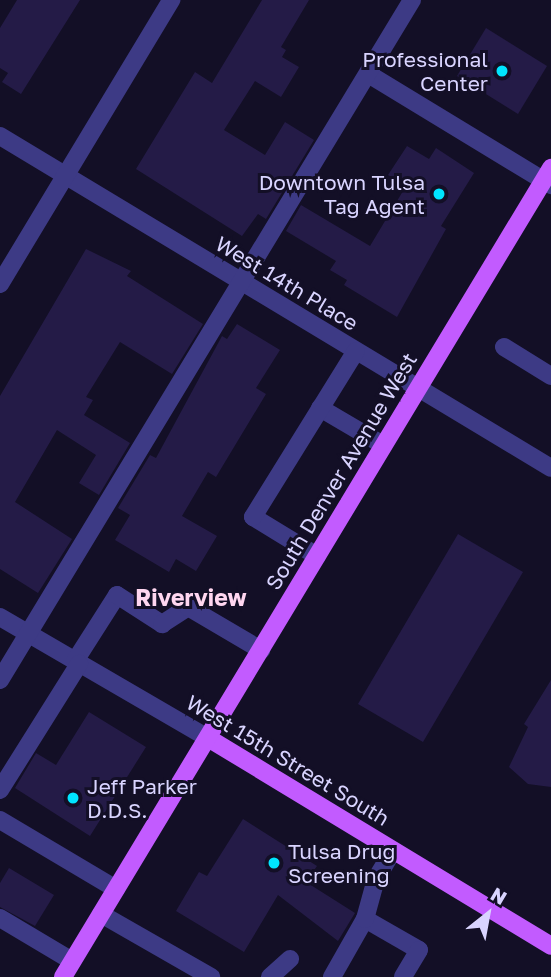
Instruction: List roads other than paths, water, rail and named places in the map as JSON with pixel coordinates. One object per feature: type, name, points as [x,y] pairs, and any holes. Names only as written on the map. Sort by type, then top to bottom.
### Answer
[{"type":"main road","name":"South Denver Avenue West","points":[[63,977],[416,388],[548,178]]},
{"type":"main road","name":"West 15th Street South","points":[[208,738],[550,943]]},
{"type":"street","points":[[0,284],[171,0]]},
{"type":"street","points":[[0,680],[370,75],[412,0]]},
{"type":"street","points":[[370,75],[548,178]]},
{"type":"street","name":"West 14th Place","points":[[0,135],[551,468]]},
{"type":"street","points":[[504,347],[551,376]]},
{"type":"street","points":[[317,556],[253,517],[356,351]]},
{"type":"street","points":[[320,408],[383,445]]},
{"type":"street","points":[[0,790],[117,596],[162,624],[188,607],[261,650]]},
{"type":"street","name":"West 15th Street South","points":[[0,617],[208,738]]},
{"type":"street","points":[[0,820],[116,889]]},
{"type":"street","points":[[332,977],[365,919],[376,880],[393,851]]},
{"type":"street","points":[[101,914],[211,977]]},
{"type":"street","points":[[0,918],[72,961]]},
{"type":"street","points":[[365,919],[419,950],[403,977]]},
{"type":"street","points":[[270,977],[290,959]]},
{"type":"place","name":"Professional Center","points":[[502,71]]},
{"type":"place","name":"Downtown Tulsa Tag Agent","points":[[439,194]]},
{"type":"place","name":"Jeff Parker D.D.S.","points":[[73,798]]},
{"type":"place","name":"Tulsa Drug Screening","points":[[274,863]]},
{"type":"district","name":"Riverview","points":[[191,597]]}]
